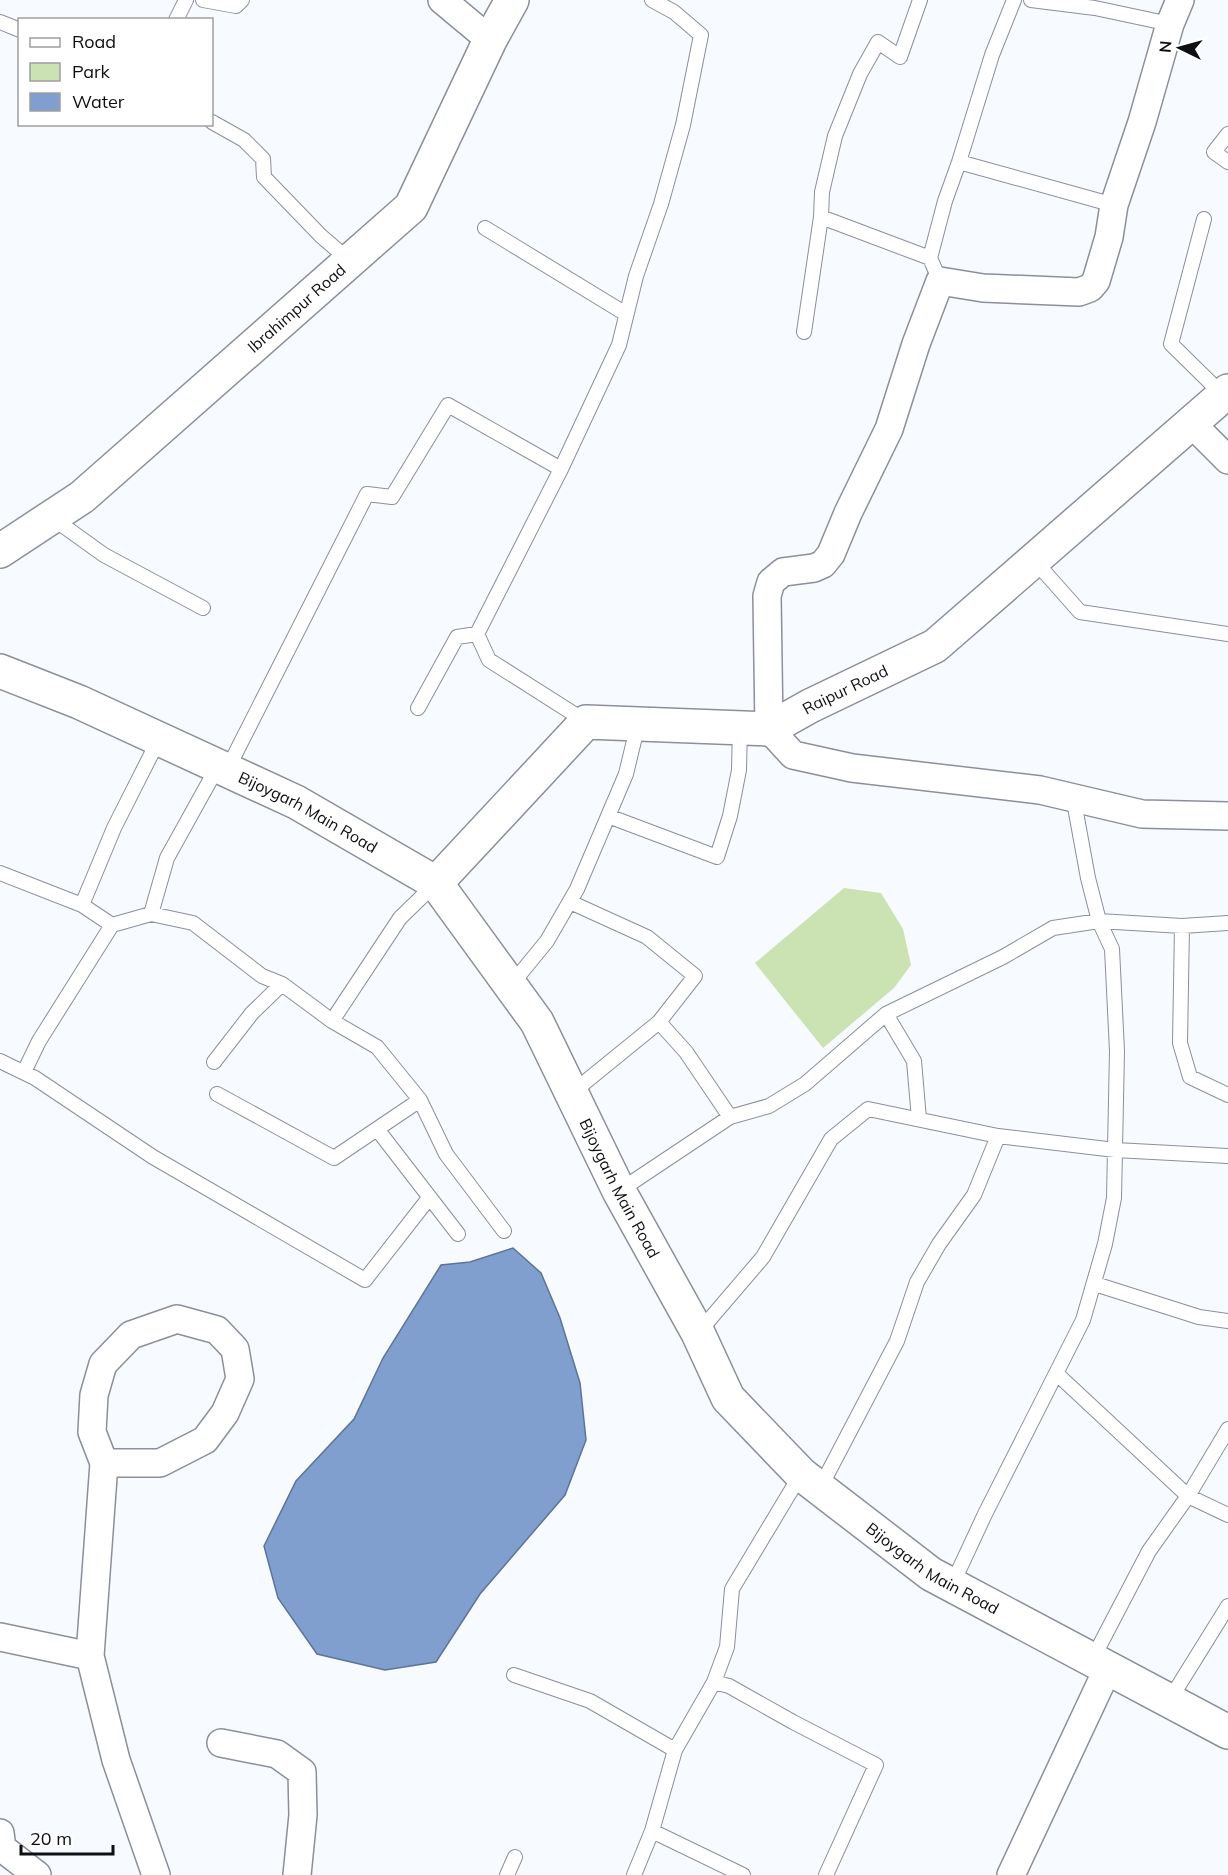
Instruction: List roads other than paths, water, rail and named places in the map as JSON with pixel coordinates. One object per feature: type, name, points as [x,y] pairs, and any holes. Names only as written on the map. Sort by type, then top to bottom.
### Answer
[{"type":"street","points":[[442,0],[490,40]]},
{"type":"street","name":"Ibrahimpur Road","points":[[0,551],[82,497],[411,207],[490,40],[512,0]]},
{"type":"street","points":[[755,728],[767,596],[771,582],[783,572],[814,568],[823,564],[831,554],[848,513],[889,429],[916,344],[935,270],[983,288],[1079,292],[1090,288],[1096,281],[1109,237],[1114,205],[1175,12]]},
{"type":"street","name":"Raipur Road","points":[[755,728],[810,706],[935,646],[1226,393]]},
{"type":"street","points":[[1191,423],[1228,460]]},
{"type":"street","name":"Bijoygarh Main Road","points":[[0,671],[79,702],[296,802],[436,883],[537,1022],[573,1092],[619,1191],[698,1333],[728,1398],[810,1482],[931,1574],[1228,1732]]},
{"type":"street","points":[[436,883],[586,722],[755,728],[793,755],[852,768],[1040,790],[1142,814],[1228,816]]},
{"type":"street","points":[[104,1463],[160,1463],[205,1440],[225,1413],[240,1378],[236,1349],[217,1330],[177,1319],[131,1335],[103,1364],[94,1395],[92,1432],[104,1463],[90,1656],[116,1760],[156,1875]]},
{"type":"street","points":[[0,1637],[90,1656]]},
{"type":"street","points":[[1011,1875],[1100,1664]]},
{"type":"street","points":[[221,1743],[277,1754],[302,1772],[303,1815],[297,1875]]},
{"type":"street","points":[[0,1833],[2,1848],[37,1875]]},
{"type":"lane","points":[[177,18],[186,0]]},
{"type":"lane","points":[[203,0],[236,6],[242,0]]},
{"type":"lane","points":[[477,634],[561,469],[619,345],[636,276],[661,204],[683,124],[701,35],[674,12],[652,0]]},
{"type":"lane","points":[[804,332],[821,217],[822,192],[835,136],[860,74],[878,42],[900,57],[920,0]]},
{"type":"lane","points":[[821,217],[935,270],[945,201],[992,56],[1014,0]]},
{"type":"lane","points":[[1031,0],[1175,12]]},
{"type":"lane","points":[[0,22],[18,29]]},
{"type":"lane","points":[[213,123],[243,140],[263,159],[264,177],[321,236],[350,261]]},
{"type":"lane","points":[[1228,134],[1214,152],[1228,162]]},
{"type":"lane","points":[[959,162],[1114,205]]},
{"type":"lane","points":[[1204,219],[1171,344],[1226,393]]},
{"type":"lane","points":[[485,228],[626,314]]},
{"type":"lane","points":[[151,914],[167,858],[222,768],[367,494],[392,497],[448,405],[561,469]]},
{"type":"lane","points":[[51,517],[104,555],[203,608]]},
{"type":"lane","points":[[1033,559],[1080,612],[1228,634]]},
{"type":"lane","points":[[418,708],[457,637],[477,634]]},
{"type":"lane","points":[[477,634],[489,660],[586,722]]},
{"type":"lane","points":[[511,985],[547,941],[570,902],[626,774],[638,724]]},
{"type":"lane","points":[[608,816],[717,857],[730,816],[739,770],[755,728]]},
{"type":"lane","points":[[82,904],[114,828],[159,739]]},
{"type":"lane","points":[[952,1585],[985,1514],[1083,1320],[1095,1284],[1114,1198],[1117,1051],[1112,949],[1099,921],[1088,878],[1073,796]]},
{"type":"lane","points":[[0,873],[82,904],[112,925]]},
{"type":"lane","points":[[332,1021],[400,918],[436,883]]},
{"type":"lane","points":[[570,902],[647,937],[695,976],[659,1022],[573,1092]]},
{"type":"lane","points":[[24,1072],[39,1041],[112,925],[151,914],[193,923],[262,976],[282,984],[332,1021],[376,1047],[420,1100],[447,1154],[504,1231]]},
{"type":"lane","points":[[619,1191],[730,1117],[769,1106],[805,1084],[886,1014],[1003,957],[1053,928],[1099,921],[1182,926],[1228,923]]},
{"type":"lane","points":[[1182,926],[1180,1043],[1190,1077],[1228,1095]]},
{"type":"lane","points":[[214,1062],[252,1013],[282,984]]},
{"type":"lane","points":[[886,1014],[914,1061],[920,1119]]},
{"type":"lane","points":[[659,1022],[686,1052],[730,1117]]},
{"type":"lane","points":[[0,1061],[35,1078],[153,1157],[365,1280],[429,1198]]},
{"type":"lane","points":[[217,1094],[334,1158],[420,1100]]},
{"type":"lane","points":[[698,1333],[763,1257],[831,1139],[868,1108],[998,1136],[1115,1150],[1228,1156]]},
{"type":"lane","points":[[377,1129],[458,1234]]},
{"type":"lane","points":[[634,1875],[652,1831],[675,1750],[714,1682],[727,1647],[732,1589],[810,1482],[897,1341],[917,1282],[939,1244],[974,1195],[998,1136]]},
{"type":"lane","points":[[1095,1284],[1199,1317],[1228,1321]]},
{"type":"lane","points":[[1057,1374],[1188,1496],[1228,1515]]},
{"type":"lane","points":[[1100,1664],[1149,1551],[1188,1496],[1228,1430]]},
{"type":"lane","points":[[1169,1701],[1228,1606]]},
{"type":"lane","points":[[514,1676],[590,1701],[675,1750]]},
{"type":"lane","points":[[714,1682],[729,1686],[876,1765],[826,1875]]},
{"type":"lane","points":[[652,1831],[743,1875]]},
{"type":"lane","points":[[507,1875],[515,1857]]},
{"type":"water","points":[[513,1248],[541,1273],[560,1318],[580,1383],[586,1440],[565,1495],[480,1594],[436,1662],[385,1670],[317,1654],[278,1598],[264,1546],[296,1481],[354,1419],[383,1358],[441,1265],[470,1262]]}]
